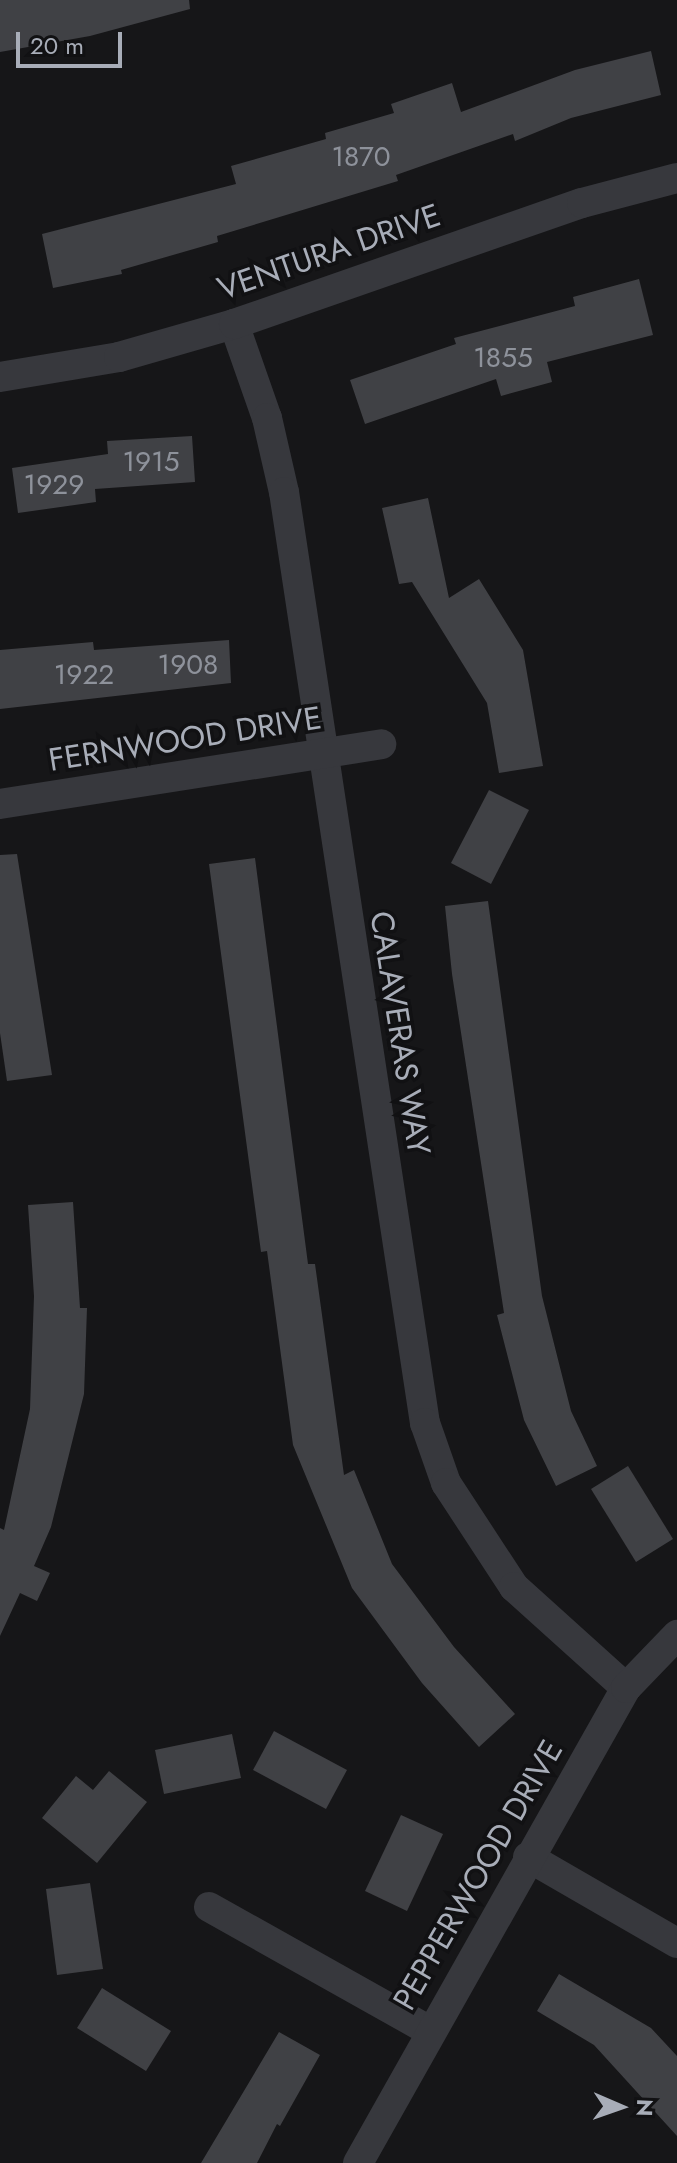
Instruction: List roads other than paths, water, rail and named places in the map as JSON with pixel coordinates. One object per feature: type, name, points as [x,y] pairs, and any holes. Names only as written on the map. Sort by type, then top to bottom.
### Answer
[{"type":"street","name":"VENTURA DRIVE","points":[[0,377],[119,357],[234,324],[582,203],[677,178]]},
{"type":"street","name":"CALAVERAS WAY","points":[[234,324],[267,418],[284,492],[425,1423],[446,1483],[514,1587],[626,1688]]},
{"type":"street","name":"FERNWOOD DRIVE","points":[[0,804],[381,744]]},
{"type":"street","name":"PEPPERWOOD DRIVE","points":[[358,2163],[626,1688],[677,1635]]},
{"type":"street","points":[[528,1857],[677,1943]]},
{"type":"street","points":[[209,1907],[430,2031]]}]
